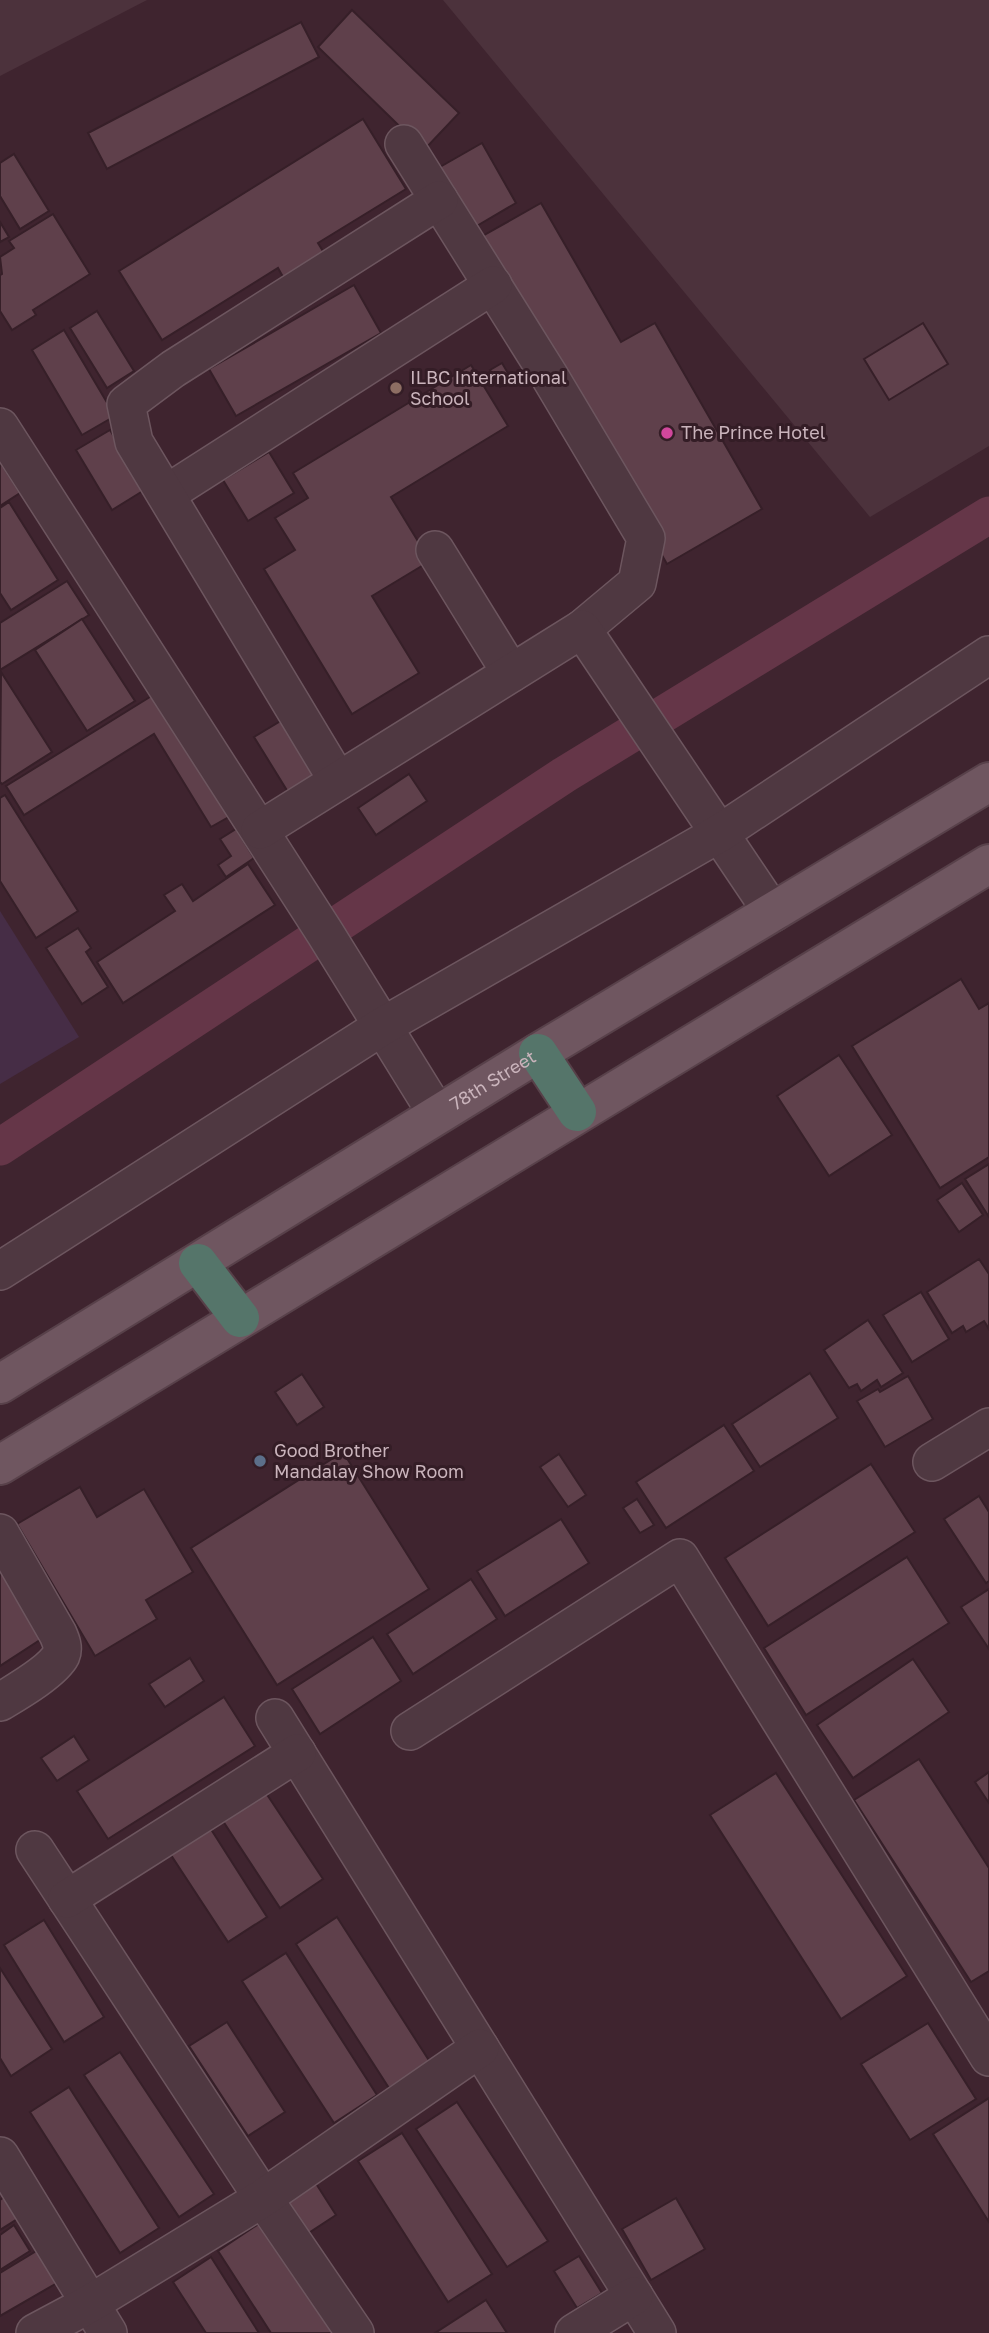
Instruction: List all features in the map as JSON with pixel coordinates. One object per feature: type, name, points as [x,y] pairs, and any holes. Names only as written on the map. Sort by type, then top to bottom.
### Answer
[{"type":"highway","points":[[537,1053],[577,1112]]},
{"type":"highway","points":[[198,1263],[240,1318]]},
{"type":"main road","name":"78th Street","points":[[0,1384],[537,1053],[989,782]]},
{"type":"main road","points":[[0,1465],[989,864]]},
{"type":"street","points":[[260,830],[582,629],[637,583],[646,538],[404,144]]},
{"type":"street","points":[[338,781],[134,443],[126,404],[173,369],[439,200]]},
{"type":"street","points":[[166,494],[493,285]]},
{"type":"street","points":[[0,427],[260,830],[437,1114]]},
{"type":"street","points":[[435,550],[511,673]]},
{"type":"street","points":[[582,629],[773,913]]},
{"type":"street","points":[[0,1271],[383,1026],[720,833],[989,655]]},
{"type":"street","points":[[932,1462],[989,1427]]},
{"type":"street","points":[[0,1533],[58,1634],[62,1654],[27,1686],[0,1702]]},
{"type":"street","points":[[410,1731],[680,1558],[989,2057]]},
{"type":"street","points":[[275,1718],[657,2333]]},
{"type":"street","points":[[67,1899],[297,1753]]},
{"type":"street","points":[[35,1850],[263,2198],[355,2333]]},
{"type":"street","points":[[35,2333],[99,2318],[263,2198],[480,2048]]},
{"type":"street","points":[[0,2156],[99,2318]]},
{"type":"street","points":[[574,2333],[634,2296]]},
{"type":"shaded area","points":[[0,0],[147,0],[0,76]]},
{"type":"shaded area","points":[[443,0],[989,0],[989,446],[870,517]]},
{"type":"shaded area","points":[[0,911],[79,1037],[0,1084]]},
{"type":"building","points":[[352,10],[459,113],[424,150],[318,47]]},
{"type":"building","points":[[301,22],[319,57],[107,169],[88,133]]},
{"type":"building","points":[[363,119],[406,189],[318,243],[329,261],[288,286],[278,268],[162,340],[119,271]]},
{"type":"building","points":[[482,143],[516,203],[475,227],[440,167]]},
{"type":"building","points":[[14,154],[49,211],[20,229],[0,196],[0,163]]},
{"type":"building","points":[[541,203],[621,342],[655,323],[762,509],[667,564],[479,238]]},
{"type":"building","points":[[53,214],[90,274],[33,310],[36,315],[12,330],[0,311],[0,257],[14,248],[9,241]]},
{"type":"building","points":[[0,222],[9,237],[0,242]]},
{"type":"building","points":[[354,285],[381,333],[236,416],[209,369]]},
{"type":"building","points":[[97,311],[134,371],[107,388],[70,328]]},
{"type":"building","points":[[923,323],[948,364],[889,400],[864,359]]},
{"type":"building","points":[[64,330],[115,416],[82,435],[32,350]]},
{"type":"building","points":[[502,363],[512,380],[500,387],[490,370]]},
{"type":"building","points":[[471,365],[508,426],[391,497],[430,561],[372,596],[419,673],[352,714],[264,569],[295,550],[275,518],[308,498],[293,473]]},
{"type":"building","points":[[110,430],[146,489],[112,510],[76,450]]},
{"type":"building","points":[[269,452],[294,493],[248,521],[223,480]]},
{"type":"building","points":[[0,462],[20,493],[0,506]]},
{"type":"building","points":[[9,502],[58,580],[11,610],[0,593],[0,508]]},
{"type":"building","points":[[67,581],[89,615],[0,670],[0,623]]},
{"type":"building","points":[[82,619],[135,701],[87,731],[35,650]]},
{"type":"building","points":[[1,672],[52,752],[2,784],[0,782]]},
{"type":"building","points":[[158,692],[234,814],[211,827],[154,734],[24,815],[6,786]]},
{"type":"building","points":[[289,716],[323,770],[288,792],[254,737]]},
{"type":"building","points":[[409,774],[427,801],[376,835],[358,808]]},
{"type":"building","points":[[5,795],[78,911],[36,938],[0,881],[0,798]]},
{"type":"building","points":[[236,829],[254,858],[226,877],[218,865],[231,856],[220,839]]},
{"type":"building","points":[[248,864],[275,905],[123,1003],[97,962],[175,911],[164,895],[182,884],[193,901]]},
{"type":"building","points":[[78,928],[91,948],[86,952],[108,987],[82,1004],[46,948]]},
{"type":"building","points":[[961,979],[979,1009],[989,1003],[989,1157],[940,1188],[852,1046]]},
{"type":"building","points":[[839,1055],[892,1135],[829,1176],[777,1096]]},
{"type":"building","points":[[989,1164],[989,1217],[965,1179]]},
{"type":"building","points":[[962,1183],[983,1215],[959,1232],[937,1200]]},
{"type":"building","points":[[979,1259],[989,1274],[989,1329],[984,1321],[966,1332],[963,1326],[952,1333],[927,1292]]},
{"type":"building","points":[[921,1292],[949,1339],[912,1362],[883,1315]]},
{"type":"building","points":[[868,1320],[903,1373],[881,1387],[877,1380],[861,1391],[857,1384],[849,1388],[824,1350]]},
{"type":"building","points":[[810,1373],[838,1418],[760,1467],[732,1424]]},
{"type":"building","points":[[302,1374],[324,1407],[297,1425],[275,1392]]},
{"type":"building","points":[[908,1376],[933,1419],[885,1447],[857,1401]]},
{"type":"building","points":[[724,1425],[754,1471],[666,1528],[636,1482]]},
{"type":"building","points":[[343,1452],[429,1589],[277,1685],[191,1548]]},
{"type":"building","points":[[559,1454],[586,1495],[568,1507],[540,1467]]},
{"type":"building","points":[[871,1464],[915,1532],[768,1626],[725,1558]]},
{"type":"building","points":[[80,1487],[97,1517],[144,1489],[193,1572],[146,1600],[157,1619],[95,1656],[17,1524]]},
{"type":"building","points":[[979,1496],[989,1512],[989,1581],[986,1583],[944,1519]]},
{"type":"building","points":[[637,1499],[654,1525],[640,1533],[623,1508]]},
{"type":"building","points":[[561,1519],[589,1563],[505,1616],[477,1571]]},
{"type":"building","points":[[907,1557],[949,1623],[806,1715],[764,1648]]},
{"type":"building","points":[[0,1563],[46,1636],[0,1666]]},
{"type":"building","points":[[471,1579],[497,1619],[413,1674],[387,1634]]},
{"type":"building","points":[[989,1589],[989,1649],[961,1607]]},
{"type":"building","points":[[373,1637],[401,1681],[320,1734],[292,1689]]},
{"type":"building","points":[[190,1658],[204,1681],[165,1707],[149,1684]]},
{"type":"building","points":[[913,1659],[949,1712],[853,1778],[817,1725]]},
{"type":"building","points":[[224,1697],[255,1746],[108,1839],[77,1791]]},
{"type":"building","points":[[74,1736],[89,1760],[57,1781],[41,1758]]},
{"type":"building","points":[[919,1759],[989,1868],[989,1971],[971,1982],[854,1800]]},
{"type":"building","points":[[989,1772],[989,1803],[975,1782]]},
{"type":"building","points":[[776,1773],[907,1976],[841,2019],[710,1815]]},
{"type":"building","points":[[262,1787],[323,1879],[280,1908],[219,1815]]},
{"type":"building","points":[[207,1823],[267,1917],[228,1942],[167,1849]]},
{"type":"building","points":[[337,1917],[430,2062],[389,2088],[296,1944]]},
{"type":"building","points":[[44,1920],[104,2017],[64,2042],[4,1945]]},
{"type":"building","points":[[286,1953],[377,2095],[334,2123],[242,1981]]},
{"type":"building","points":[[0,1968],[52,2049],[11,2076],[0,2058]]},
{"type":"building","points":[[227,2022],[285,2112],[248,2136],[189,2046]]},
{"type":"building","points":[[928,2023],[976,2099],[910,2140],[861,2064]]},
{"type":"building","points":[[120,2052],[214,2194],[179,2217],[84,2075]]},
{"type":"building","points":[[69,2087],[159,2228],[120,2253],[30,2112]]},
{"type":"building","points":[[989,2098],[989,2222],[933,2134]]},
{"type":"building","points":[[457,2102],[548,2241],[507,2267],[416,2129]]},
{"type":"building","points":[[402,2133],[492,2274],[448,2302],[358,2161]]},
{"type":"building","points":[[315,2182],[336,2215],[304,2236],[282,2203]]},
{"type":"building","points":[[8,2194],[22,2216],[0,2230],[0,2200]]},
{"type":"building","points":[[676,2198],[705,2249],[651,2280],[622,2229]]},
{"type":"building","points":[[263,2221],[336,2333],[271,2333],[218,2251]]},
{"type":"building","points":[[14,2225],[30,2251],[0,2270],[0,2235]]},
{"type":"building","points":[[38,2250],[57,2283],[0,2316],[0,2273]]},
{"type":"building","points":[[579,2256],[602,2293],[577,2308],[554,2271]]},
{"type":"building","points":[[211,2257],[259,2333],[206,2333],[173,2282]]},
{"type":"building","points":[[486,2300],[507,2333],[435,2333]]},
{"type":"waterway","points":[[0,1147],[564,775],[989,515]]},
{"type":"place","name":"ILBC International School","points":[[396,388]]},
{"type":"place","name":"The Prince Hotel","points":[[667,433]]},
{"type":"place","name":"Good Brother Mandalay Show Room","points":[[260,1461]]}]
